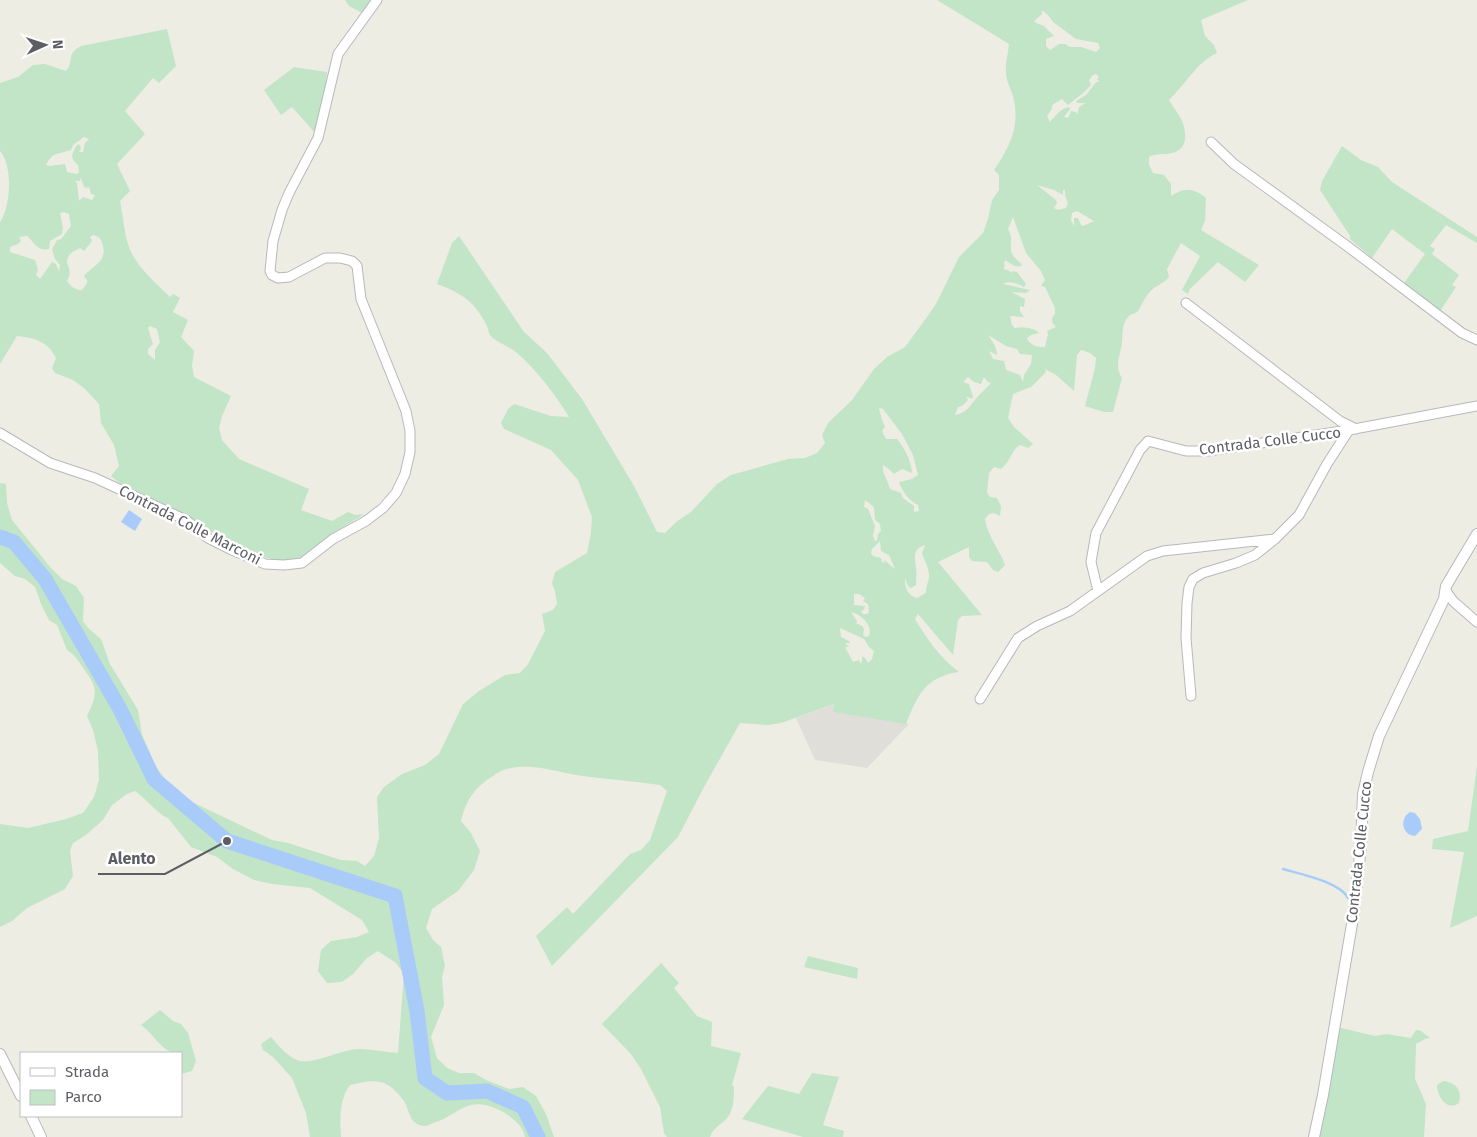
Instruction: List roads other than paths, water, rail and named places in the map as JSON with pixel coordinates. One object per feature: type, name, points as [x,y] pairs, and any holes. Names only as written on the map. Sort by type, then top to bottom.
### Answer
[{"type":"street","name":"Contrada Colle Marconi","points":[[0,433],[50,463],[94,478],[186,520],[208,538],[265,564],[284,566],[302,563],[332,539],[366,521],[383,508],[396,493],[405,474],[410,452],[410,431],[406,411],[361,299],[357,266],[352,261],[346,259],[325,258],[289,277],[278,278],[272,275],[270,271],[273,242],[282,210],[318,138],[338,54],[377,0]]},
{"type":"street","points":[[1211,142],[1234,164],[1462,333],[1477,340]]},
{"type":"street","name":"Contrada Colle Cucco","points":[[1186,304],[1353,430]]},
{"type":"street","name":"Contrada Colle Cucco","points":[[1098,591],[1091,562],[1096,533],[1140,450],[1148,441],[1186,451],[1208,451],[1353,430],[1477,406]]},
{"type":"street","name":"Contrada Colle Cucco","points":[[1191,696],[1186,638],[1188,587],[1193,579],[1198,576],[1255,555],[1275,539],[1299,515],[1327,464],[1353,430]]},
{"type":"street","name":"Contrada Colle Cucco","points":[[1314,1137],[1323,1094],[1354,905],[1361,846],[1363,794],[1368,772],[1379,736],[1444,599],[1446,586],[1477,534]]},
{"type":"street","points":[[980,699],[1018,638],[1037,626],[1070,610],[1147,556],[1163,551],[1275,539]]},
{"type":"street","points":[[1446,591],[1453,601],[1477,622]]},
{"type":"street","points":[[0,1054],[20,1094]]},
{"type":"street","points":[[31,1117],[41,1137]]},
{"type":"water","points":[[129,510],[142,519],[135,531],[121,522]]},
{"type":"water","points":[[1410,812],[1415,813],[1420,819],[1422,829],[1415,836],[1407,833],[1403,822]]},
{"type":"waterway","points":[[0,537],[14,542],[45,579],[120,709],[154,779],[227,841],[395,896],[417,1011],[425,1078],[447,1093],[487,1091],[523,1107],[538,1137]]},
{"type":"waterway","points":[[1283,869],[1309,876],[1337,887],[1348,898]]},
{"type":"place","name":"Alento","points":[[227,841]]}]
